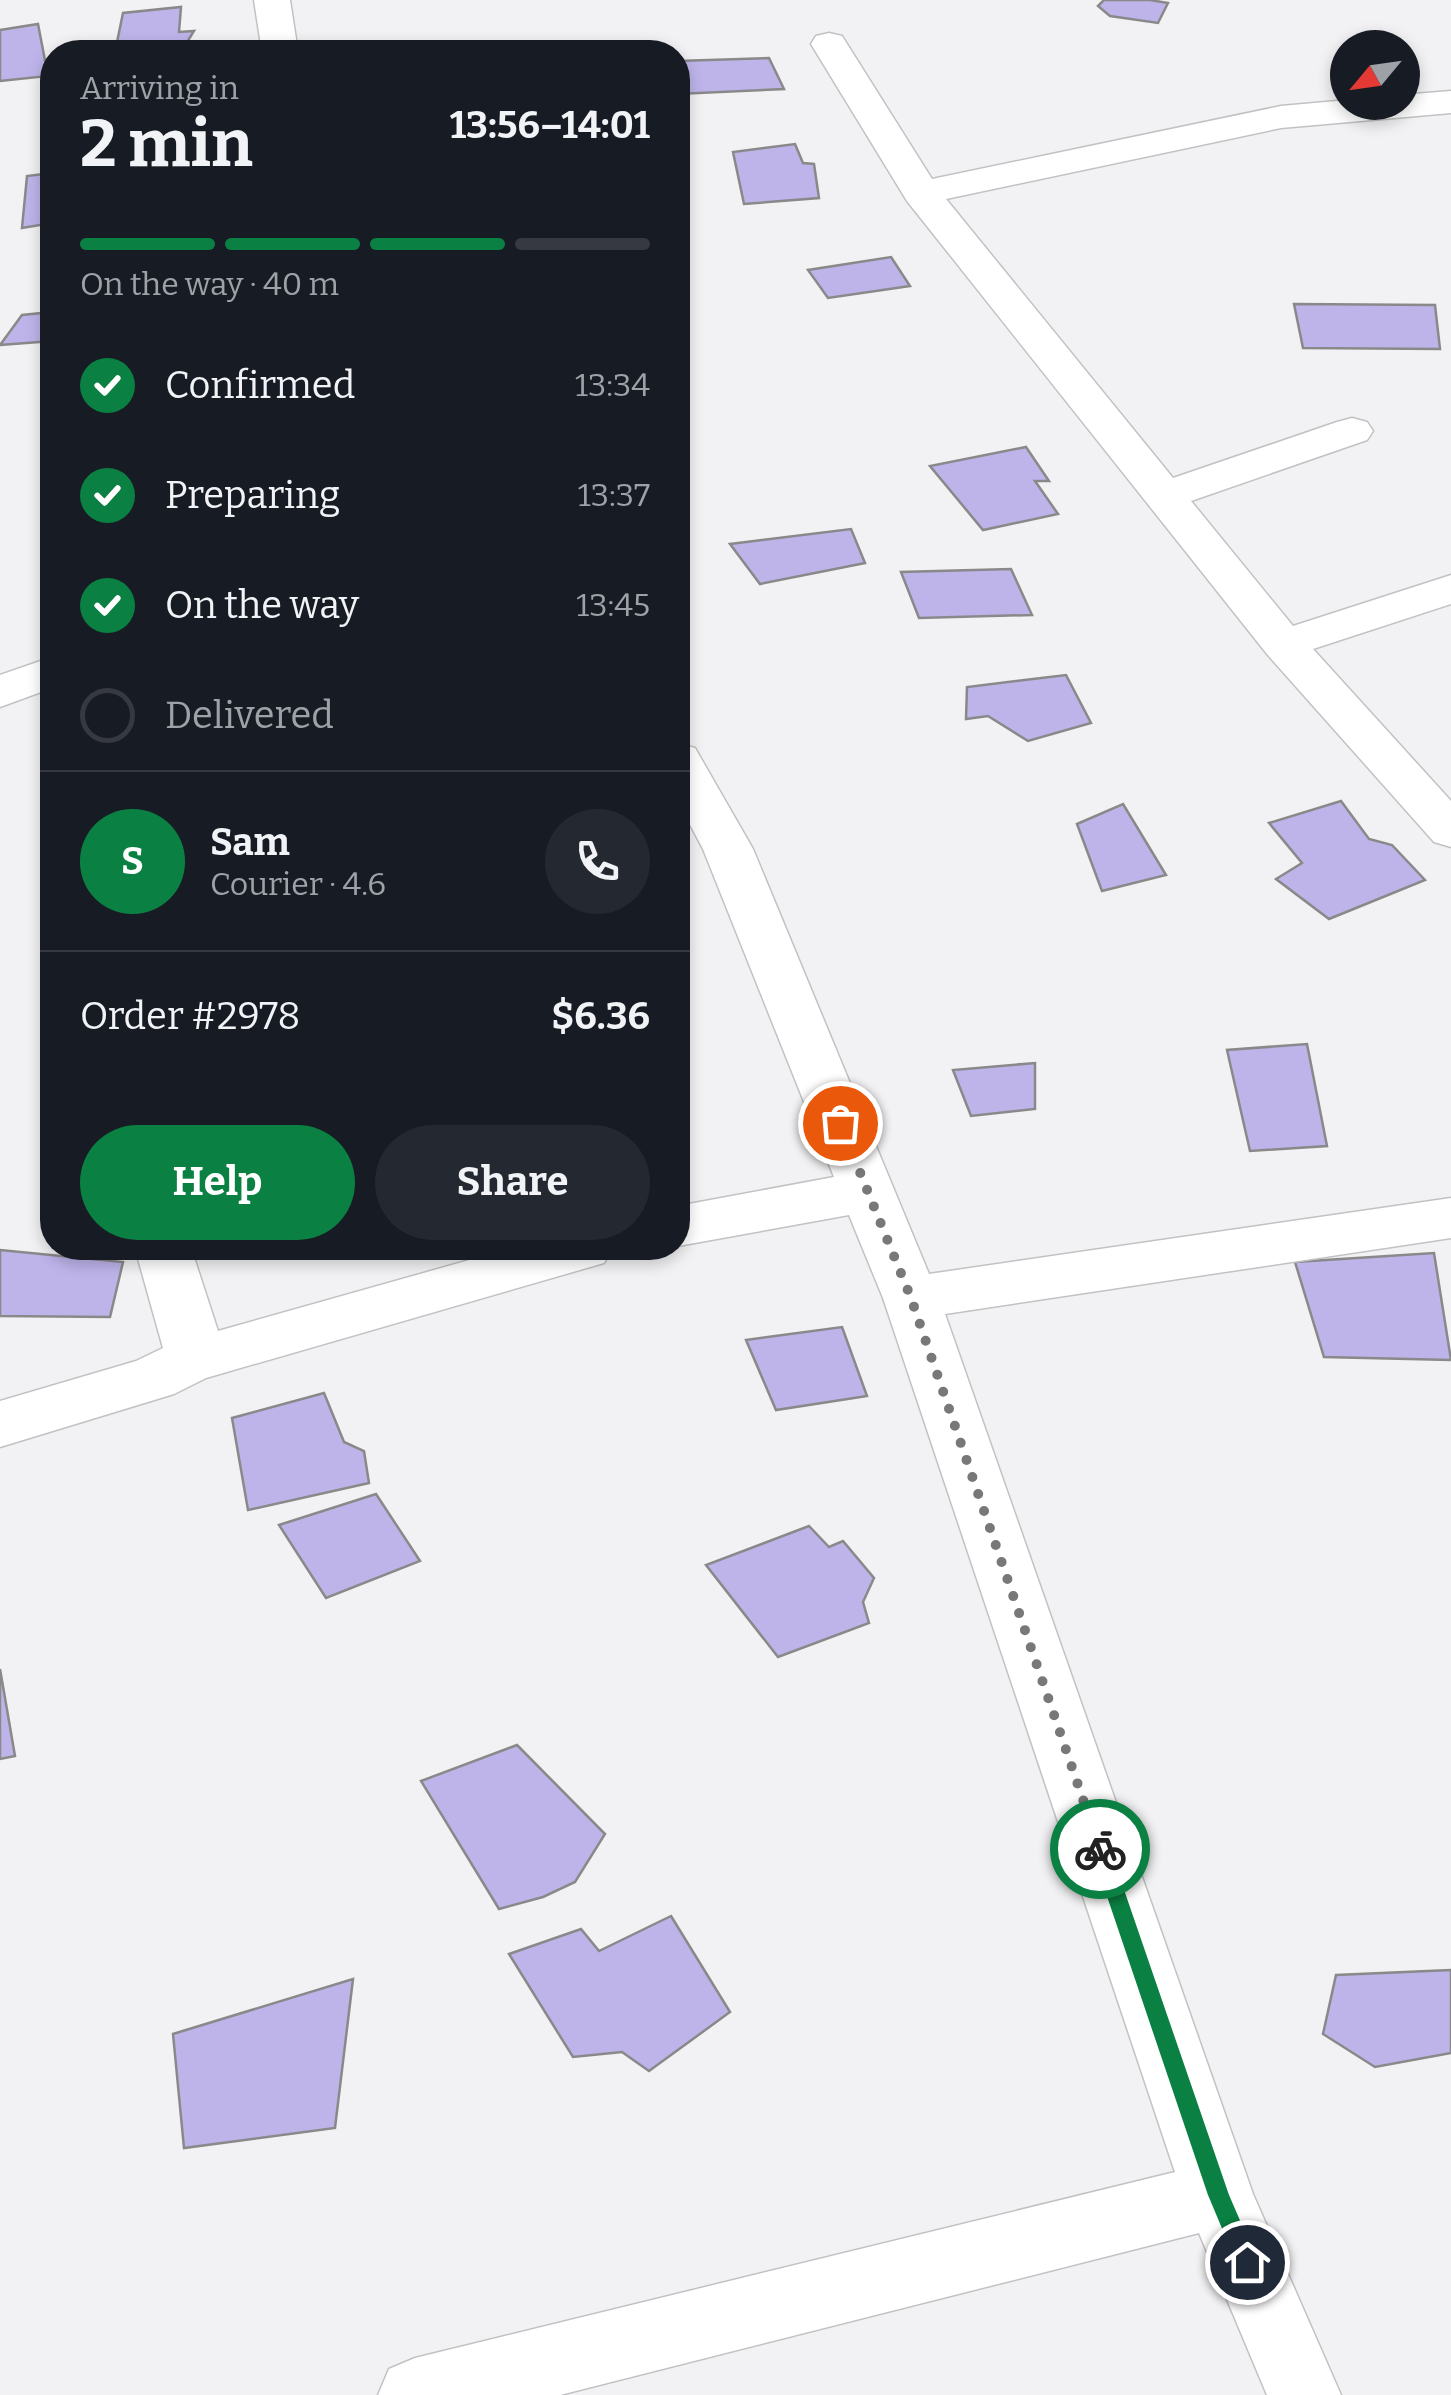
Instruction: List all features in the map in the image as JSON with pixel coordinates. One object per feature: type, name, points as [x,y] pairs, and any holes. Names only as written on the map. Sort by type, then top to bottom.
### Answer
[{"type":"street","points":[[272,0],[278,40]]},
{"type":"street","points":[[829,44],[921,193],[1283,644],[1451,831]]},
{"type":"street","points":[[921,193],[1281,118],[1451,102]]},
{"type":"street","points":[[1164,496],[1352,431]]},
{"type":"street","points":[[1283,644],[1451,589]]},
{"type":"street","points":[[0,692],[40,676]]},
{"type":"street","points":[[690,799],[728,849],[911,1298],[1218,2195],[1304,2395]]},
{"type":"street","points":[[690,1224],[868,1191]]},
{"type":"street","points":[[911,1298],[1451,1218]]},
{"type":"street","points":[[168,1260],[193,1343],[188,1361]]},
{"type":"street","points":[[0,1424],[154,1378],[188,1361],[542,1260]]},
{"type":"street","points":[[415,2395],[1218,2195]]},
{"type":"building","points":[[1104,0],[1168,3],[1158,23],[1110,16],[1098,6]]},
{"type":"building","points":[[181,7],[179,32],[194,31],[188,40],[117,40],[123,13]]},
{"type":"building","points":[[38,24],[40,77],[0,81],[0,30]]},
{"type":"building","points":[[769,58],[784,89],[690,93],[690,61]]},
{"type":"building","points":[[795,144],[803,163],[814,164],[819,198],[744,204],[733,152]]},
{"type":"building","points":[[40,174],[40,225],[22,228],[27,176]]},
{"type":"building","points":[[891,257],[910,286],[828,298],[808,270]]},
{"type":"building","points":[[1294,304],[1435,305],[1440,349],[1303,348]]},
{"type":"building","points":[[40,313],[40,342],[0,345],[22,315]]},
{"type":"building","points":[[1026,447],[1049,481],[1035,481],[1058,514],[983,530],[930,466]]},
{"type":"building","points":[[851,529],[865,563],[760,584],[730,544]]},
{"type":"building","points":[[1011,569],[1032,615],[919,618],[901,572]]},
{"type":"building","points":[[1066,675],[1091,723],[1028,741],[988,716],[966,719],[967,687]]},
{"type":"building","points":[[1341,801],[1369,839],[1392,845],[1425,880],[1329,919],[1276,879],[1302,863],[1269,823]]},
{"type":"building","points":[[1123,804],[1166,875],[1102,891],[1077,824]]},
{"type":"building","points":[[1307,1044],[1327,1146],[1250,1151],[1227,1050]]},
{"type":"building","points":[[1035,1063],[1035,1109],[971,1116],[953,1070]]},
{"type":"building","points":[[0,1250],[40,1254],[40,1260],[123,1262],[110,1317],[0,1316]]},
{"type":"building","points":[[1434,1253],[1451,1360],[1324,1357],[1295,1262]]},
{"type":"building","points":[[842,1327],[867,1396],[776,1410],[746,1340]]},
{"type":"building","points":[[324,1393],[344,1442],[364,1451],[369,1483],[248,1510],[232,1418]]},
{"type":"building","points":[[376,1494],[420,1561],[326,1598],[279,1525]]},
{"type":"building","points":[[809,1526],[829,1547],[843,1541],[874,1578],[863,1602],[869,1623],[778,1657],[706,1565]]},
{"type":"building","points":[[0,1669],[15,1756],[0,1759]]},
{"type":"building","points":[[517,1745],[605,1834],[575,1882],[543,1897],[499,1909],[421,1781]]},
{"type":"building","points":[[671,1916],[730,2012],[649,2071],[622,2052],[573,2057],[509,1954],[581,1929],[599,1951]]},
{"type":"building","points":[[1451,1970],[1451,2053],[1375,2067],[1323,2034],[1336,1975]]},
{"type":"building","points":[[353,1979],[335,2128],[184,2148],[173,2034]]},
{"type":"way so far","points":[[840,1123],[911,1298],[1100,1849]]},
{"type":"route","points":[[1100,1849],[1218,2195],[1247,2262]]}]
